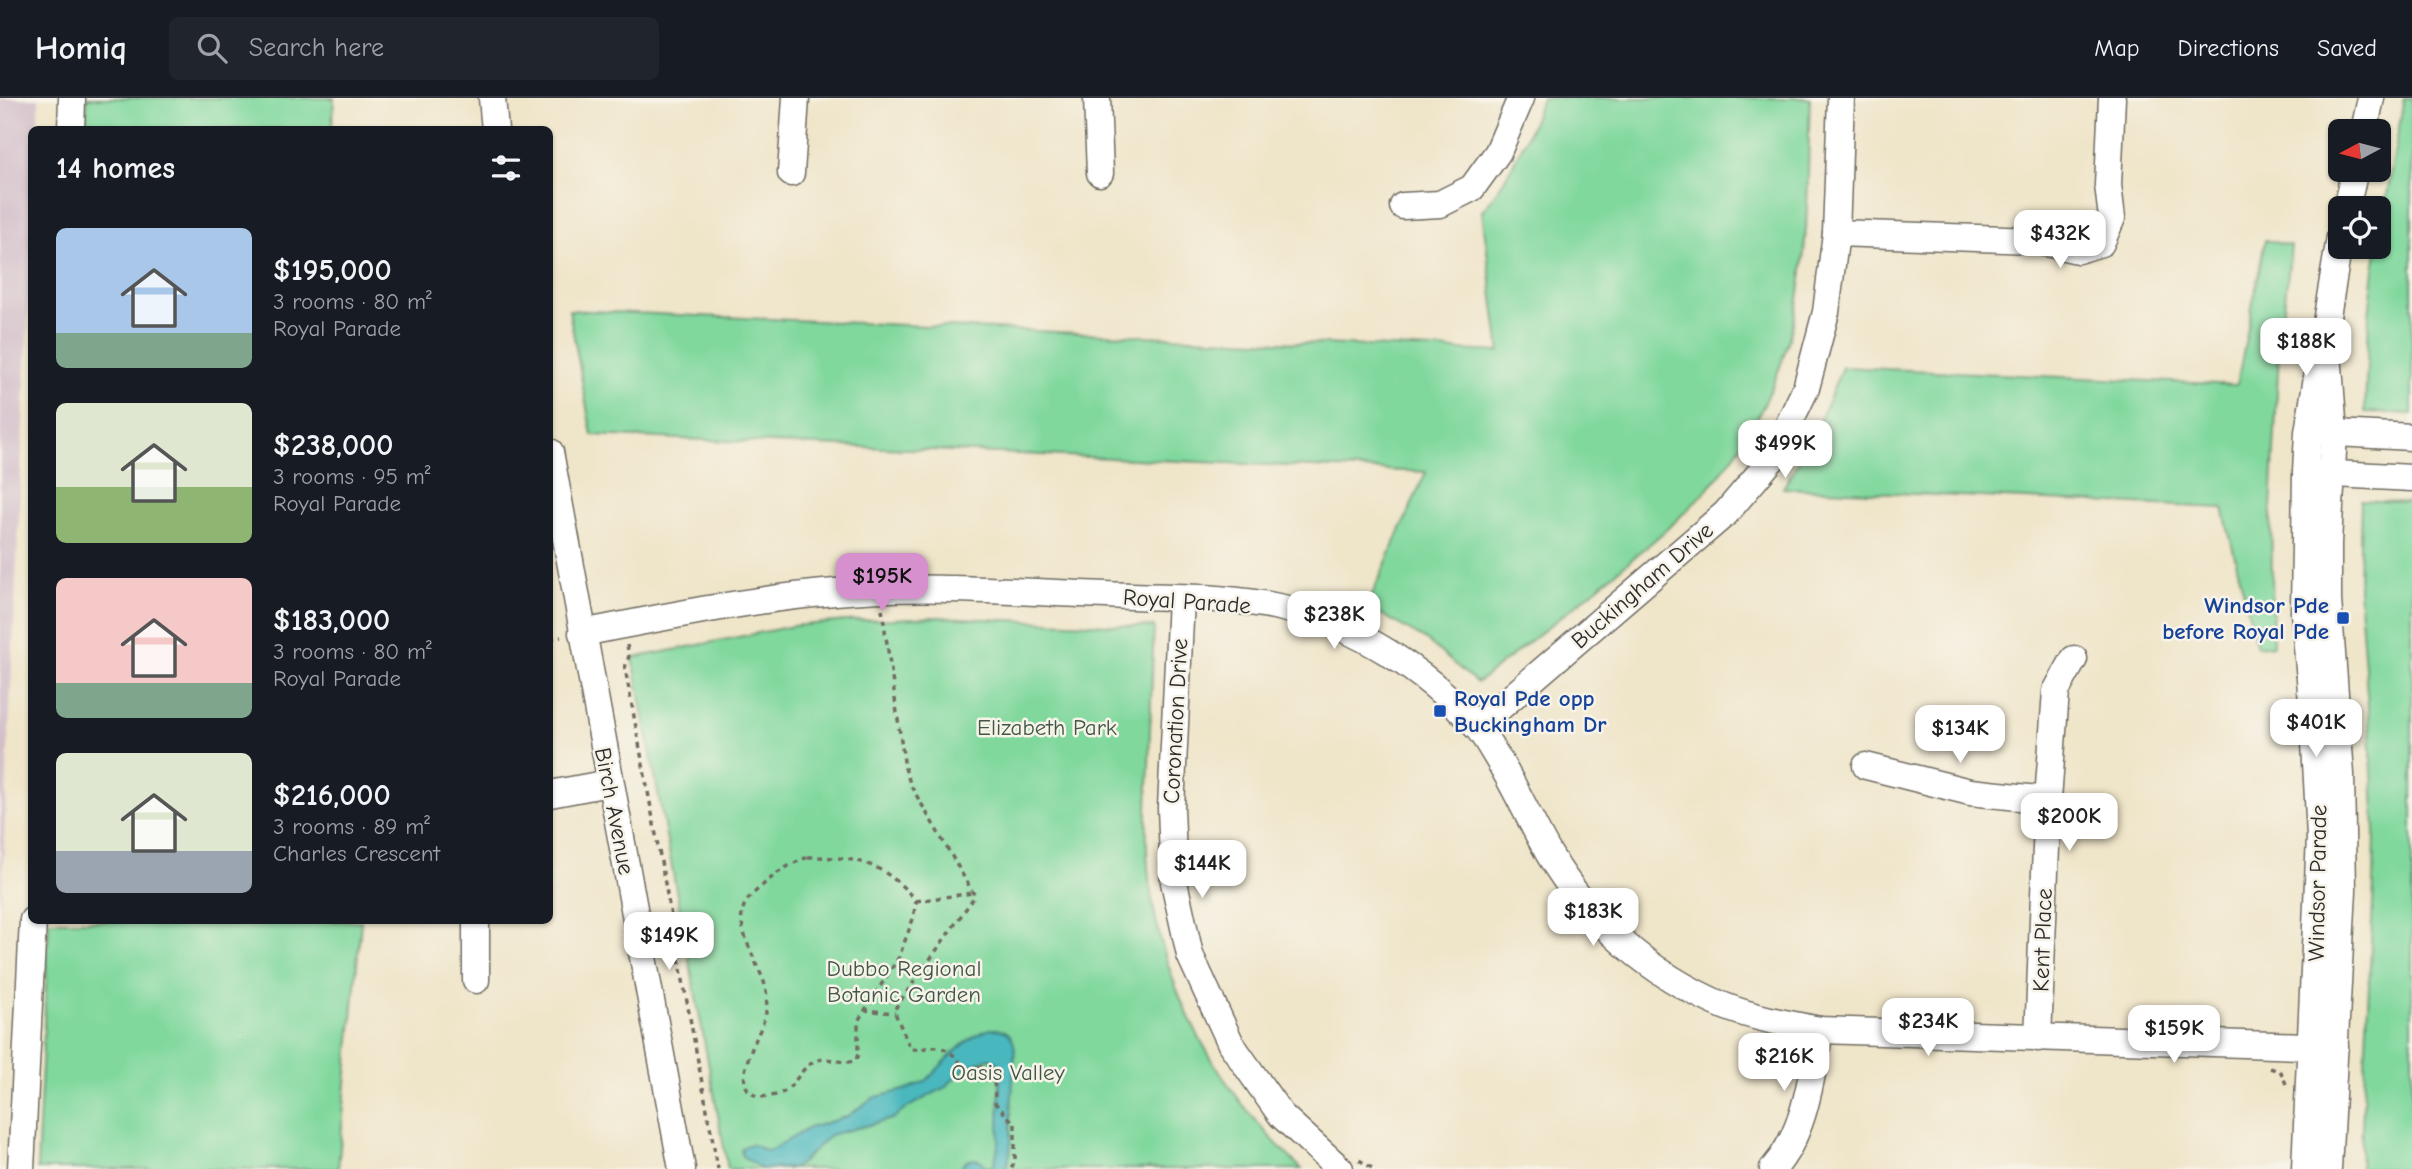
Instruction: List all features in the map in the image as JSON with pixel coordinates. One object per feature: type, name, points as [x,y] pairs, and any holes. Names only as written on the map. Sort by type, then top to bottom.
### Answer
[{"type":"street","points":[[71,126],[72,98]]},
{"type":"street","points":[[492,98],[495,126]]},
{"type":"street","points":[[791,173],[796,98]]},
{"type":"street","points":[[1097,98],[1100,173]]},
{"type":"street","points":[[1403,206],[1440,204],[1472,188],[1498,152],[1521,98]]},
{"type":"street","name":"Buckingham Drive","points":[[1478,727],[1726,513],[1772,458],[1806,388],[1826,312],[1836,233],[1841,98]]},
{"type":"street","points":[[1836,233],[2033,240],[2078,250],[2101,243],[2112,218],[2108,185],[2112,98]]},
{"type":"street","points":[[2367,119],[2371,98]]},
{"type":"street","name":"Windsor Parade","points":[[2305,1169],[2343,890],[2341,774],[2319,473],[2326,319],[2336,259]]},
{"type":"street","points":[[2321,432],[2412,438]]},
{"type":"street","name":"Birch Avenue","points":[[553,469],[682,1169]]},
{"type":"street","points":[[2319,473],[2412,478]]},
{"type":"street","name":"Royal Parade","points":[[582,633],[786,597],[879,589],[959,589],[1181,598],[1282,608],[1366,639],[1408,664],[1478,727],[1503,767],[1550,855],[1579,899],[1612,933],[1645,961],[1687,988],[1726,1006],[1769,1020],[1820,1030],[2323,1046]]},
{"type":"street","name":"Coronation Drive","points":[[1181,598],[1171,808],[1174,882],[1190,955],[1231,1044],[1281,1115],[1348,1164]]},
{"type":"street","name":"Kent Place","points":[[2038,1038],[2048,800],[2056,691],[2074,659]]},
{"type":"street","points":[[1866,766],[1970,792],[2048,800]]},
{"type":"street","points":[[553,793],[609,783]]},
{"type":"street","points":[[21,1169],[33,924]]},
{"type":"street","points":[[476,924],[476,980]]},
{"type":"street","points":[[1773,1169],[1786,1154],[1807,1098],[1820,1030]]},
{"type":"street","name":"Windsor Parade","points":[[2323,1046],[2328,1169]]},
{"type":"path","points":[[879,589],[905,768],[911,786],[975,896],[896,1007],[895,1013],[910,1048],[914,1050],[940,1046],[950,1051],[970,1075],[978,1067],[988,1065],[994,1072],[995,1102],[1015,1124],[1015,1161],[1011,1169]]},
{"type":"path","points":[[624,625],[629,656],[625,668],[718,1169]]},
{"type":"path","points":[[808,857],[855,860],[880,868],[900,882],[916,901],[913,919],[899,957],[858,1021],[856,1060],[850,1063],[828,1058],[811,1063],[791,1088],[776,1096],[760,1097],[750,1091],[745,1079],[745,1063],[766,1015],[766,989],[742,924],[743,909],[752,894],[789,864],[808,857]]},
{"type":"path","points":[[916,901],[974,893]]},
{"type":"path","points":[[864,1010],[895,1013]]},
{"type":"path","points":[[2269,1067],[2281,1072],[2288,1087]]},
{"type":"path","points":[[1348,1164],[1374,1169]]},
{"type":"shaded area","points":[[0,98],[39,98],[37,126],[28,126],[28,318],[0,924]]},
{"type":"green space","points":[[87,98],[334,98],[332,126],[86,126]]},
{"type":"green space","points":[[1542,98],[1810,98],[1803,265],[1794,320],[1772,386],[1740,447],[1712,484],[1652,542],[1477,683],[1426,640],[1367,606],[1426,472],[592,435],[569,310],[1500,352],[1482,211],[1517,157]]},
{"type":"green space","points":[[2404,98],[2412,98],[2412,414],[2365,412],[2369,315],[2374,269],[2376,259],[2391,259],[2391,196],[2387,196]]},
{"type":"green space","points":[[2265,240],[2291,246],[2279,351],[2271,510],[2273,645],[2257,647],[2223,508],[1783,488],[1816,429],[1842,367],[2237,385]]},
{"type":"green space","points":[[2361,500],[2412,503],[2412,1169],[2360,1169],[2375,832],[2359,590]]},
{"type":"green space","name":"Dubbo Regional Botanic Garden","points":[[938,617],[1154,627],[1147,850],[1156,920],[1167,961],[1181,1000],[1221,1073],[1272,1139],[1302,1169],[728,1169],[633,658],[793,626]]},
{"type":"green space","points":[[49,924],[361,924],[338,1169],[37,1169]]},
{"type":"water","points":[[991,1029],[1008,1033],[1015,1050],[1011,1149],[1005,1169],[960,1169],[965,1162],[971,1160],[980,1160],[988,1168],[994,1165],[999,1141],[1000,1071],[998,1063],[989,1058],[965,1068],[944,1088],[892,1119],[830,1135],[793,1168],[762,1169],[742,1156],[741,1149],[748,1145],[771,1150],[809,1128],[846,1117],[873,1098],[908,1089],[926,1081],[964,1044]]},
{"type":"place","name":"Windsor Pde before Royal Pde","points":[[2343,618]]},
{"type":"place","name":"Royal Pde opp Buckingham Dr","points":[[1440,711]]},
{"type":"park label","name":"Elizabeth Park","points":[[1047,727]]},
{"type":"park label","name":"Oasis Valley","points":[[1008,1072]]}]
